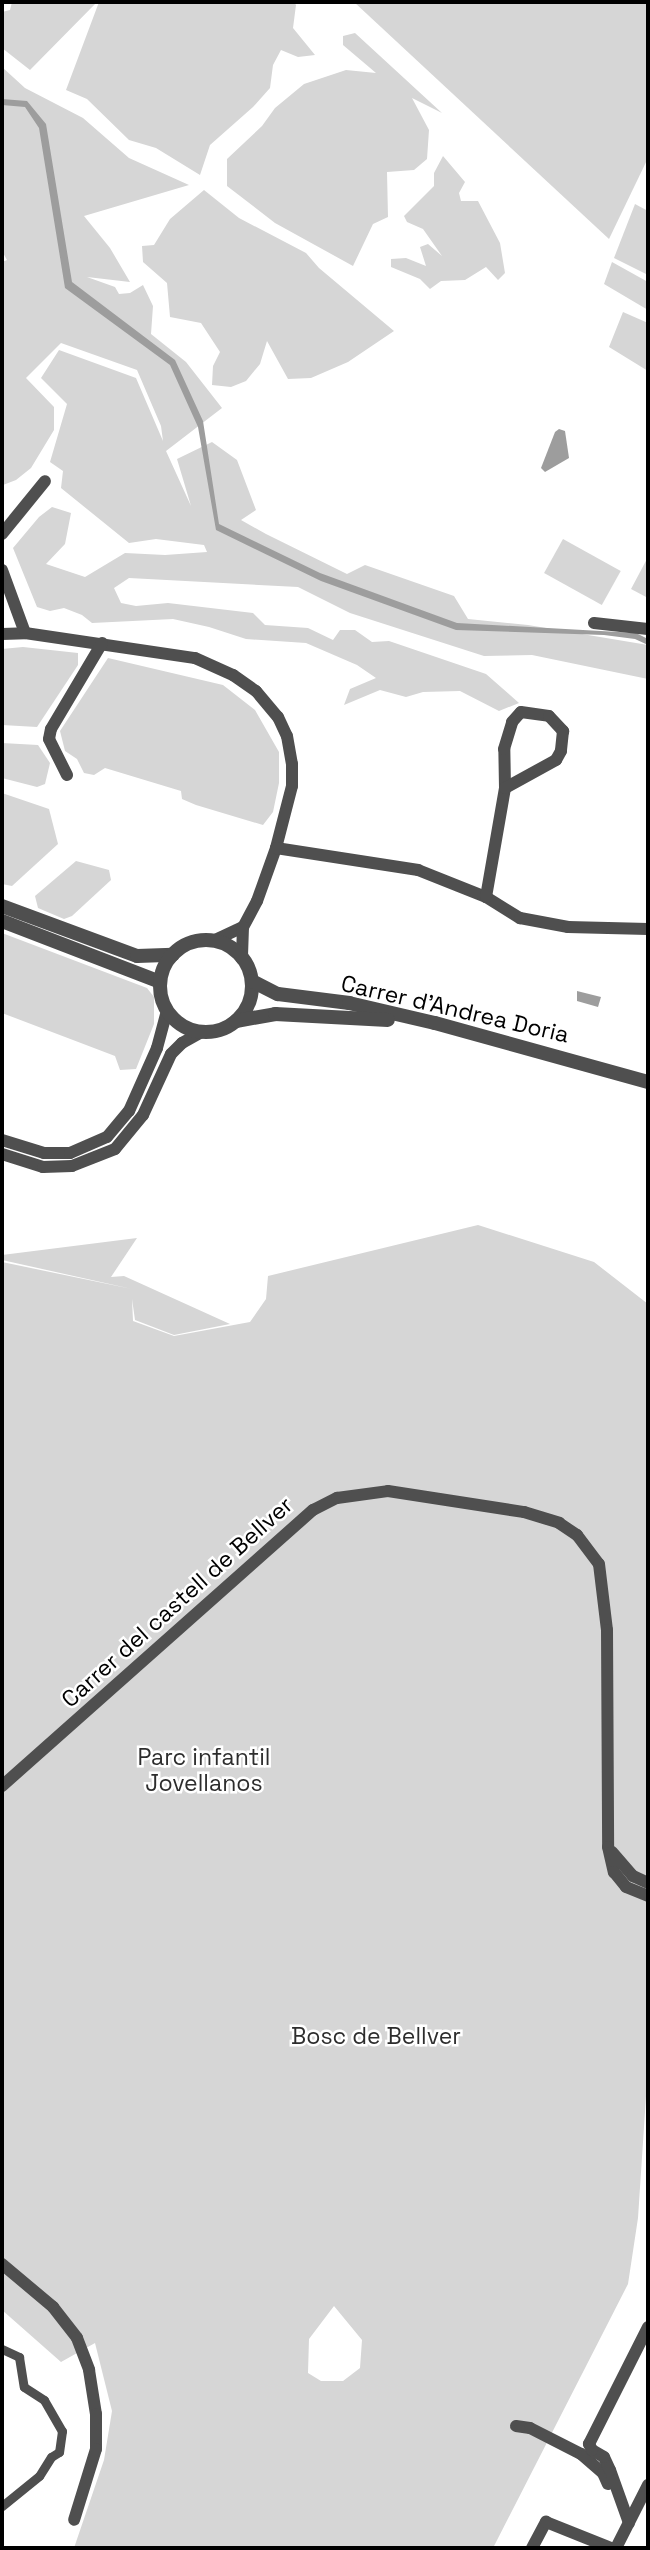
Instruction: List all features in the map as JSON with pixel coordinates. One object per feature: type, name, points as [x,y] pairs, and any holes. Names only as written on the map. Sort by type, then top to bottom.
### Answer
[{"type":"street","points":[[2,534],[45,481]]},
{"type":"street","points":[[2,570],[26,633]]},
{"type":"street","points":[[594,622],[648,629]]},
{"type":"street","points":[[2,634],[26,633],[195,658],[233,675],[256,691],[278,717],[287,736],[292,764],[291,799],[257,901],[243,927],[242,959]]},
{"type":"street","points":[[67,775],[49,739],[51,729],[102,643]]},
{"type":"street","points":[[486,897],[505,788],[504,749],[512,722],[521,712],[549,716],[563,731],[561,751],[556,760],[505,788]]},
{"type":"street","points":[[276,848],[418,870],[486,897],[520,918],[568,928],[648,929]]},
{"type":"street","points":[[2,906],[136,956],[173,955]]},
{"type":"street","points":[[2,921],[160,982]]},
{"type":"street","points":[[202,1032],[177,1022],[167,1011],[161,997],[160,982],[173,955],[184,946],[213,941],[243,927]]},
{"type":"street","points":[[2,1154],[43,1167],[72,1166],[115,1149],[144,1115],[171,1054],[182,1043],[202,1032],[221,1030],[236,1021],[246,1010],[252,981],[242,959],[226,945],[213,941]]},
{"type":"street","name":"Carrer d'Andrea Doria","points":[[252,981],[290,997],[349,1003],[435,1023],[648,1082]]},
{"type":"street","points":[[2,1140],[44,1153],[70,1153],[107,1138],[129,1111],[157,1048],[167,1011]]},
{"type":"street","points":[[236,1021],[275,1014],[435,1023]]},
{"type":"street","name":"Carrer del castell de Bellver","points":[[2,1786],[313,1510],[337,1498],[388,1491],[524,1511],[559,1523],[577,1535],[599,1564],[607,1630],[608,1847],[614,1872],[626,1887],[648,1896]]},
{"type":"street","points":[[608,1847],[633,1877],[648,1883]]},
{"type":"street","points":[[2,2264],[53,2307],[77,2338],[89,2370],[96,2414],[96,2449],[74,2520]]},
{"type":"street","points":[[626,2529],[610,2470],[604,2457],[592,2450],[589,2444],[648,2327]]},
{"type":"street","points":[[2,2349],[19,2357],[27,2372],[24,2388],[44,2400],[62,2431],[59,2452],[51,2457],[39,2476],[2,2506]]},
{"type":"street","points":[[516,2426],[551,2438],[581,2454],[603,2473],[626,2529]]},
{"type":"street","points":[[532,2548],[546,2522],[614,2548],[648,2485]]},
{"type":"green space","points":[[12,2],[97,2],[30,70],[2,48],[2,12],[10,10]]},
{"type":"green space","points":[[99,2],[294,2],[296,5],[293,28],[315,55],[298,57],[281,50],[273,65],[270,88],[210,145],[200,175],[156,148],[129,140],[87,99],[66,90]]},
{"type":"green space","points":[[354,2],[648,2],[648,158],[609,239]]},
{"type":"green space","points":[[355,33],[442,113],[412,98],[429,130],[427,159],[414,170],[387,172],[388,217],[373,224],[353,266],[275,223],[227,186],[227,159],[262,126],[275,108],[304,84],[346,70],[376,73],[343,45],[343,36]]},
{"type":"green space","points":[[2,67],[25,88],[83,118],[129,158],[189,185],[84,216],[110,248],[130,282],[87,277],[115,287],[119,294],[130,293],[143,285],[153,306],[151,334],[186,362],[222,408],[166,451],[191,506],[177,459],[212,442],[237,460],[256,510],[241,520],[266,534],[347,574],[365,565],[454,596],[468,619],[528,625],[648,645],[648,679],[532,655],[484,656],[350,613],[298,587],[129,578],[114,588],[121,603],[136,606],[168,603],[253,613],[265,625],[308,628],[333,640],[340,630],[355,630],[372,642],[389,641],[486,674],[519,703],[499,711],[460,691],[423,692],[406,697],[380,690],[344,705],[350,689],[376,678],[357,665],[306,643],[246,639],[173,619],[92,623],[82,615],[64,608],[50,611],[37,607],[13,548],[39,517],[52,507],[71,513],[65,544],[46,564],[85,577],[125,553],[165,555],[207,552],[204,545],[156,539],[129,543],[61,488],[63,471],[50,462],[67,404],[41,378],[59,350],[136,378],[163,441],[161,426],[137,370],[61,343],[26,378],[54,407],[54,430],[31,468],[16,480],[3,485],[2,483],[2,262],[7,260],[2,251]]},
{"type":"green space","points":[[443,156],[465,182],[459,193],[461,201],[478,201],[500,243],[505,273],[498,280],[486,267],[465,280],[441,281],[430,289],[420,279],[391,267],[391,259],[406,258],[426,266],[420,247],[428,244],[442,256],[423,229],[407,222],[404,216],[434,186],[434,173]]},
{"type":"green space","points":[[204,190],[239,218],[306,253],[319,268],[394,331],[348,362],[311,378],[288,379],[267,341],[260,364],[246,381],[231,387],[212,385],[213,366],[220,352],[201,323],[170,317],[167,283],[143,262],[142,246],[154,245],[170,219]]},
{"type":"green space","points":[[635,204],[648,211],[648,275],[614,258]]},
{"type":"green space","points":[[612,262],[648,282],[648,310],[604,284]]},
{"type":"green space","points":[[623,312],[648,323],[648,371],[609,347]]},
{"type":"green space","points":[[563,539],[621,571],[602,605],[544,573]]},
{"type":"green space","points":[[648,557],[648,598],[631,589]]},
{"type":"green space","points":[[23,647],[78,653],[78,665],[37,727],[2,725],[2,649]]},
{"type":"green space","points":[[108,658],[223,685],[255,710],[279,752],[279,783],[273,812],[263,825],[196,805],[182,799],[181,791],[105,768],[94,775],[84,773],[77,759],[65,751],[60,731]]},
{"type":"green space","points":[[2,743],[38,745],[50,763],[45,784],[37,787],[2,778]]},
{"type":"green space","points":[[2,793],[49,809],[58,844],[12,886],[2,884]]},
{"type":"green space","points":[[76,861],[109,870],[111,880],[72,916],[64,919],[38,908],[35,896]]},
{"type":"green space","points":[[2,933],[147,988],[154,997],[154,1024],[136,1069],[120,1070],[115,1056],[2,1013]]},
{"type":"green space","name":"Bosc de Bellver","points":[[478,1225],[594,1262],[648,1304],[648,2066],[638,2218],[628,2284],[493,2548],[74,2548],[104,2460],[112,2411],[95,2343],[61,2362],[2,2310],[2,1262],[132,1289],[2,1260],[2,1255],[137,1238],[111,1277],[124,1276],[230,1324],[174,1335],[135,1320],[132,1299],[133,1321],[174,1336],[250,1322],[266,1299],[268,1276]],"holes":[[[334,2306],[362,2340],[360,2368],[343,2381],[321,2381],[308,2373],[309,2339]]]},
{"type":"shaded area","points":[[2,99],[27,101],[46,124],[72,282],[175,360],[203,421],[219,524],[320,573],[457,623],[636,633],[648,639],[648,645],[635,639],[604,635],[456,630],[321,581],[216,530],[198,427],[170,365],[65,288],[39,128],[25,107],[2,105]]},
{"type":"shaded area","points":[[559,429],[565,431],[569,458],[545,472],[541,468],[555,432]]},
{"type":"shaded area","points":[[577,991],[601,997],[598,1007],[577,1001]]},
{"type":"park label","name":"Parc infantil Jovellanos","points":[[204,1770]]}]
